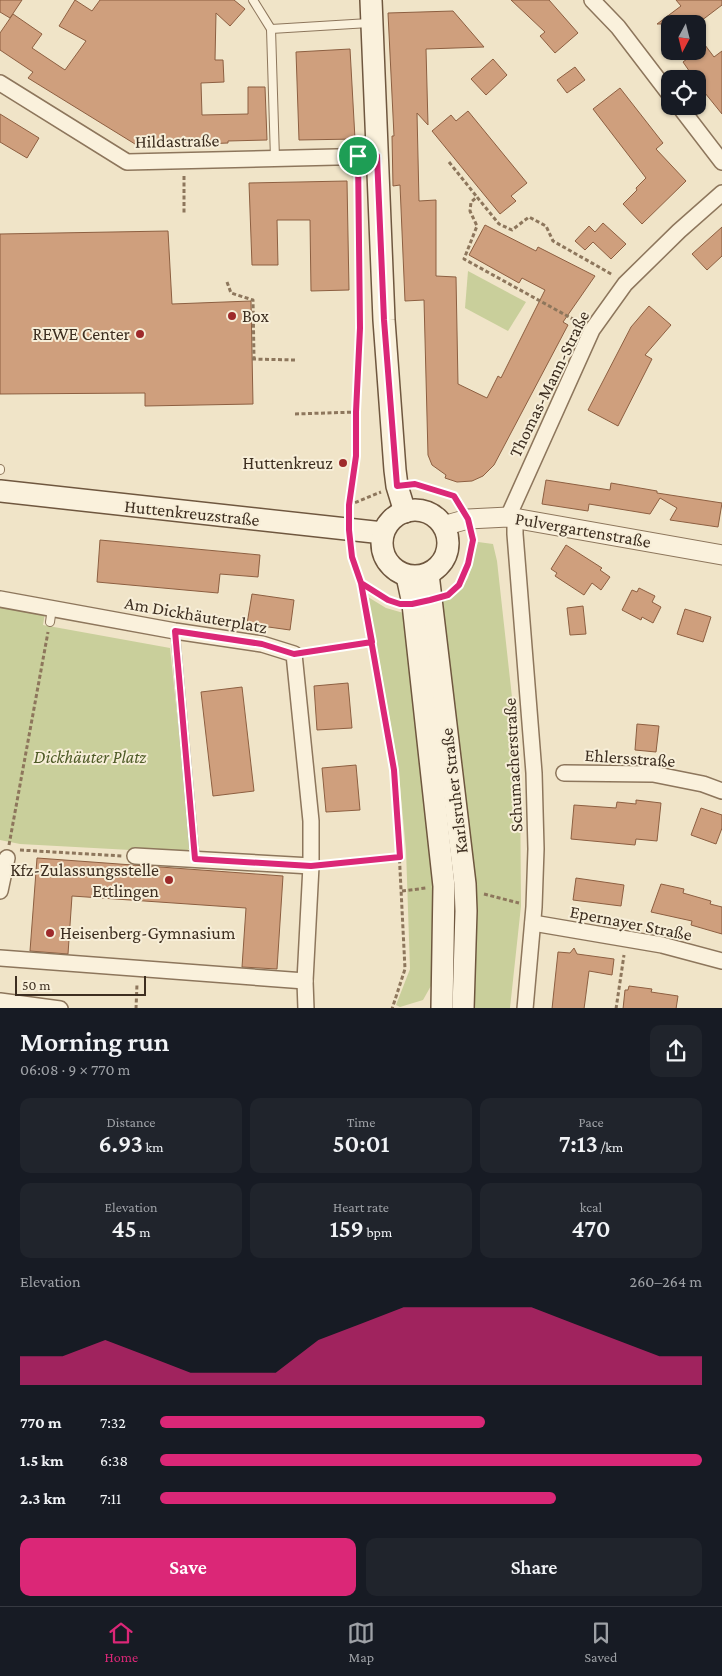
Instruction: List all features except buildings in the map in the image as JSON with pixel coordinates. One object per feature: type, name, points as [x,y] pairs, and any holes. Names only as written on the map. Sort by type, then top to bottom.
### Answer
[{"type":"main road","points":[[371,0],[384,320],[397,486],[405,512]]},
{"type":"main road","name":"Huttenkreuzstraße","points":[[0,491],[383,533]]},
{"type":"main road","points":[[414,510],[424,511],[435,517],[443,526],[448,536],[446,555],[436,569],[428,574],[407,576],[394,569],[387,561],[382,548],[383,533],[393,518],[405,512],[414,510]]},
{"type":"main road","name":"Karlsruher Straße","points":[[428,574],[421,602],[444,886],[442,1008]]},
{"type":"main road","name":"Karlsruher Straße","points":[[407,576],[421,602],[465,884],[463,1008]]},
{"type":"street","points":[[592,0],[618,27],[661,83]]},
{"type":"street","name":"Hildastraße","points":[[0,83],[127,162],[377,156]]},
{"type":"street","points":[[686,115],[722,162]]},
{"type":"street","name":"Thomas-Mann-Straße","points":[[512,518],[592,330],[625,284],[679,231],[722,193]]},
{"type":"street","name":"Pulvergartenstraße","points":[[443,526],[468,519],[512,518],[722,555]]},
{"type":"street","name":"Schumacherstraße","points":[[512,518],[515,534],[534,773],[536,849],[533,923],[524,1008]]},
{"type":"street","name":"Am Dickhäuterplatz","points":[[0,599],[51,615],[262,644],[294,654]]},
{"type":"street","points":[[294,654],[311,821],[311,866],[305,981],[306,1008]]},
{"type":"street","name":"Ehlersstraße","points":[[564,773],[653,774],[703,784],[722,790]]},
{"type":"street","points":[[0,891],[11,852]]},
{"type":"street","points":[[135,856],[311,866]]},
{"type":"street","name":"Epernayer Straße","points":[[533,923],[662,945],[722,961]]},
{"type":"street","points":[[0,958],[305,981]]},
{"type":"street","points":[[0,1001],[60,1008]]},
{"type":"lane","points":[[253,0],[271,29],[275,159]]},
{"type":"lane","points":[[271,29],[371,23]]},
{"type":"lane","points":[[175,631],[195,859]]},
{"type":"path","points":[[449,162],[499,224],[512,230],[529,217],[546,226],[553,241],[610,273],[625,284]]},
{"type":"path","points":[[184,181],[184,216]]},
{"type":"path","points":[[358,195],[360,328],[356,456],[349,505],[349,530],[352,557],[361,583],[394,770],[405,969],[392,1008]]},
{"type":"path","points":[[477,197],[470,202],[470,211],[477,226],[464,259],[592,330]]},
{"type":"path","points":[[227,282],[230,293],[253,300],[253,359],[296,360]]},
{"type":"path","points":[[295,414],[356,412]]},
{"type":"path","points":[[349,505],[397,486],[415,484],[454,496],[468,519],[473,540],[468,564],[459,585],[448,595],[421,602],[400,604],[388,600],[361,583]]},
{"type":"path","points":[[51,615],[11,852],[135,856]]},
{"type":"path","points":[[294,654],[372,642]]},
{"type":"path","points":[[311,866],[400,857]]},
{"type":"path","points":[[483,893],[534,906]]},
{"type":"path","points":[[616,1008],[626,939]]},
{"type":"path","points":[[136,1008],[138,968]]},
{"type":"green space","points":[[468,271],[526,302],[508,331],[465,308]]},
{"type":"green space","points":[[478,542],[493,544],[497,561],[520,770],[521,906],[510,1008],[469,1008],[440,604],[461,589],[468,578]]},
{"type":"green space","points":[[368,597],[386,608],[407,614],[435,882],[432,984],[423,1000],[400,1007],[396,1005],[410,969],[406,850],[398,765]]},
{"type":"green space","name":"Dickhäuter Platz","points":[[0,606],[45,613],[43,625],[170,648],[191,846],[186,853],[20,844],[0,840]]},
{"type":"place","name":"Box","points":[[232,316]]},
{"type":"place","name":"REWE Center","points":[[140,334]]},
{"type":"place","name":"Huttenkreuz","points":[[343,463]]},
{"type":"place","name":"Kfz-Zulassungsstelle Ettlingen","points":[[169,880]]},
{"type":"place","name":"Heisenberg-Gymnasium","points":[[50,933]]},
{"type":"route","points":[[358,156],[360,328],[356,456],[349,505],[349,530],[352,557],[361,583],[372,642],[294,654],[262,644],[175,631],[195,859],[311,866],[400,857],[394,770],[372,642],[361,583],[388,600],[400,604],[412,604],[448,595],[459,585],[468,564],[473,540],[468,519],[454,496],[415,484],[397,486],[384,320],[377,156],[358,156]]}]
